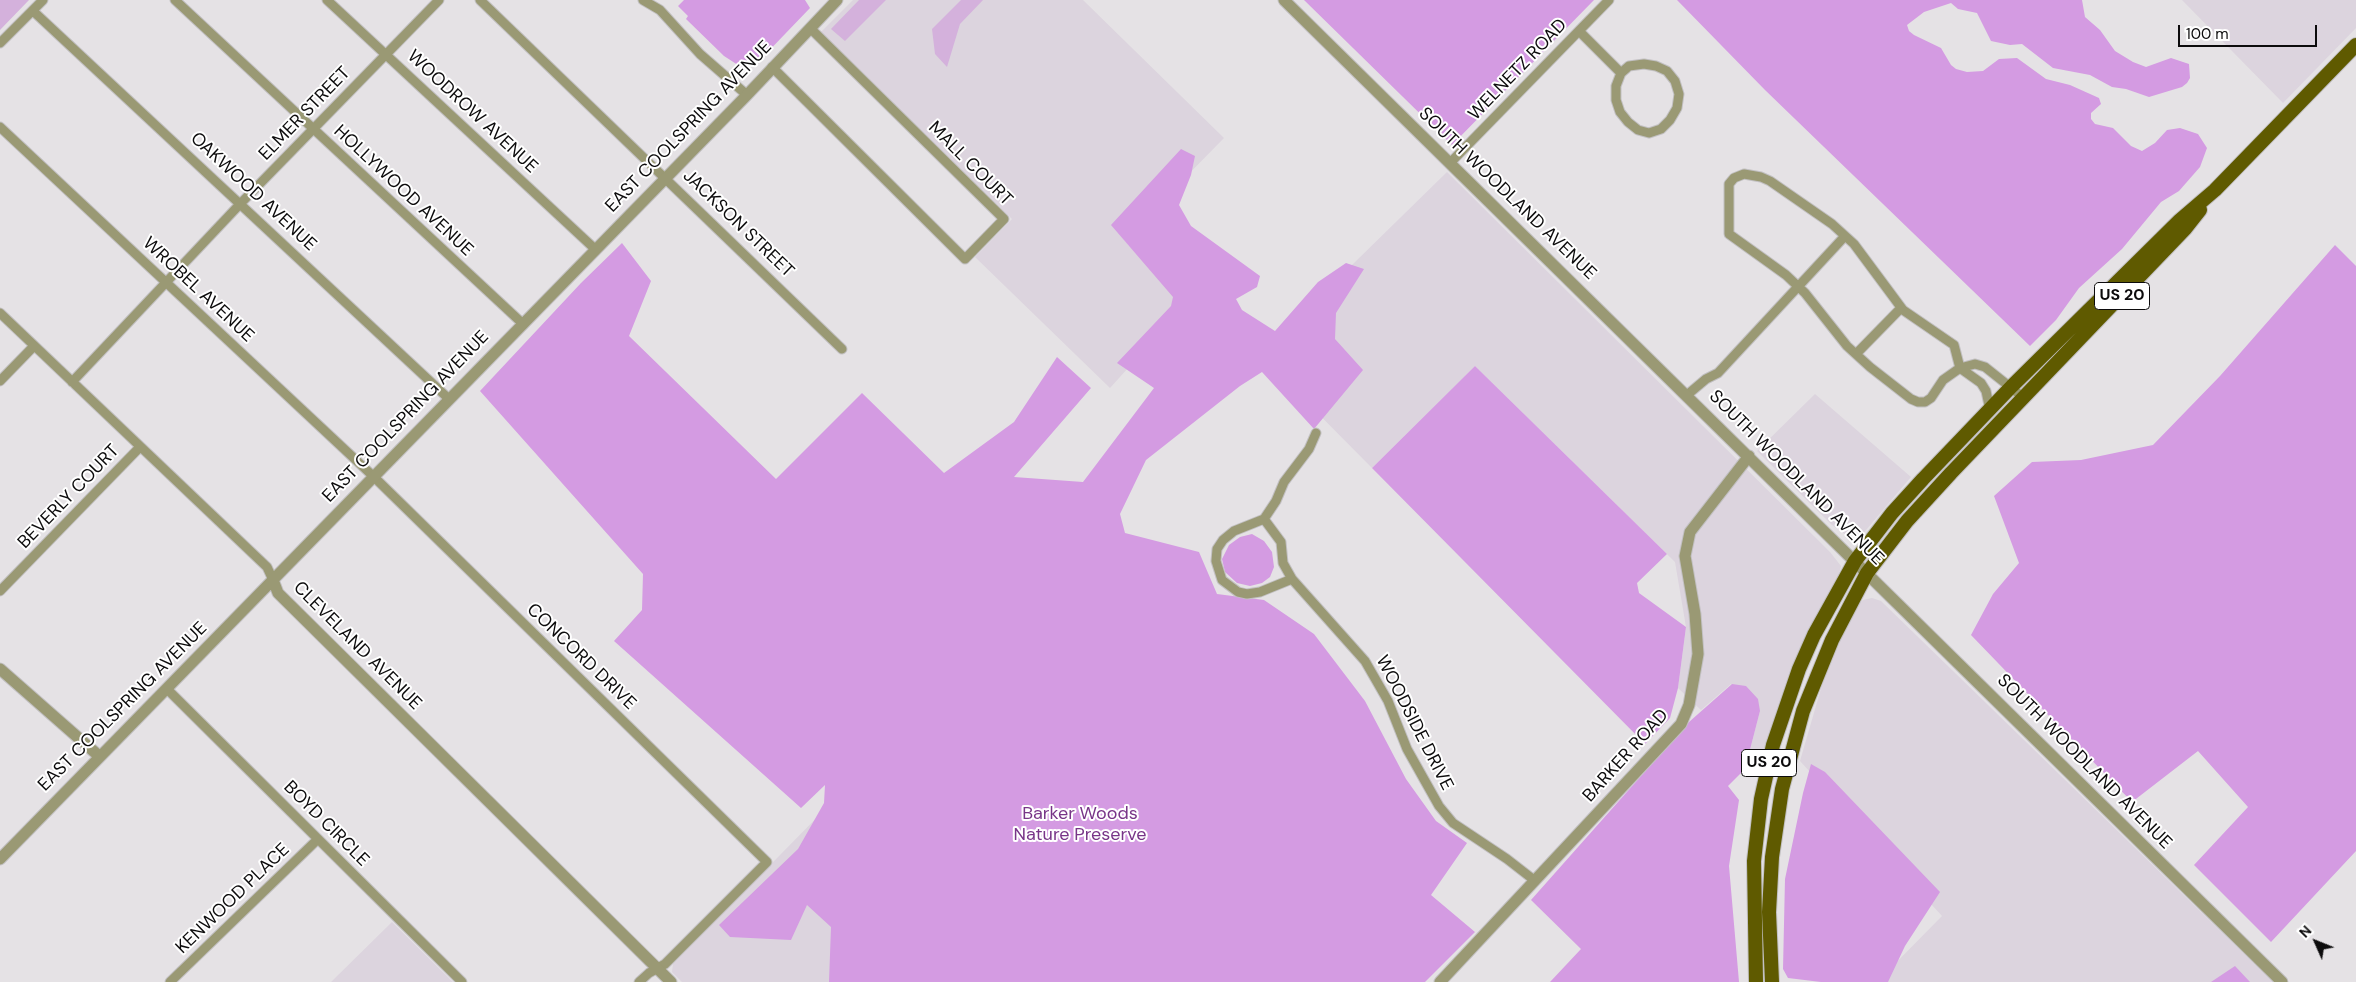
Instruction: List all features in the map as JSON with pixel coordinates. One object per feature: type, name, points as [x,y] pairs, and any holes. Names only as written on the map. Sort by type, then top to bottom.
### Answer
[{"type":"main road","name":"US 20","points":[[1756,982],[1754,861],[1761,798],[1771,754],[1784,709],[1806,652],[1855,561],[1892,513],[1922,479],[2012,386],[2180,220],[2215,190],[2356,45]]},
{"type":"main road","name":"US 20","points":[[1772,982],[1769,912],[1772,857],[1782,789],[1803,711],[1832,640],[1867,573],[1913,514],[2186,229],[2215,190]]},
{"type":"street","points":[[0,43],[43,0]]},
{"type":"street","name":"HOLLYWOOD AVENUE","points":[[175,0],[522,323]]},
{"type":"street","name":"WOODROW AVENUE","points":[[326,0],[595,249]]},
{"type":"street","name":"ELMER STREET","points":[[72,382],[241,203],[439,0]]},
{"type":"street","name":"JACKSON STREET","points":[[480,0],[842,348]]},
{"type":"street","points":[[642,0],[660,10],[700,54],[747,95]]},
{"type":"street","name":"EAST COOLSPRING AVENUE","points":[[0,859],[747,95],[837,0]]},
{"type":"street","name":"SOUTH WOODLAND AVENUE","points":[[1284,0],[2282,982]]},
{"type":"street","name":"WELNETZ ROAD","points":[[1450,162],[1609,0]]},
{"type":"street","name":"OAKWOOD AVENUE","points":[[33,11],[449,399]]},
{"type":"street","name":"MALL COURT","points":[[772,67],[965,259],[1004,219],[810,28]]},
{"type":"street","points":[[1579,31],[1622,73]]},
{"type":"street","points":[[1644,64],[1656,66],[1667,71],[1675,81],[1679,94],[1676,108],[1670,120],[1661,129],[1649,133],[1638,130],[1620,112],[1616,100],[1616,86],[1622,73],[1629,66],[1644,64]]},
{"type":"street","name":"WROBEL AVENUE","points":[[0,127],[373,476]]},
{"type":"street","points":[[1990,410],[1986,391],[1981,383],[1960,368],[1954,345],[1901,308],[1854,244],[1832,224],[1761,176],[1744,174],[1734,178],[1729,184],[1729,234],[1797,285],[1835,333],[1856,354],[1918,402],[1925,402],[1931,398],[1944,380],[1960,368],[1976,364],[1985,367],[2012,386],[2024,398]]},
{"type":"street","points":[[1687,395],[1706,379],[1718,373],[1758,331],[1797,285],[1845,236]]},
{"type":"street","points":[[1856,354],[1901,308]]},
{"type":"street","name":"CLEVELAND AVENUE","points":[[0,313],[267,567],[278,593],[671,982]]},
{"type":"street","points":[[0,381],[34,346]]},
{"type":"street","points":[[1292,579],[1260,592],[1247,594],[1238,592],[1222,580],[1216,561],[1217,549],[1223,540],[1234,531],[1264,519],[1276,501],[1284,482],[1309,449],[1316,433]]},
{"type":"street","name":"BEVERLY COURT","points":[[0,591],[140,447]]},
{"type":"street","name":"BARKER ROAD","points":[[1440,982],[1681,724],[1689,705],[1698,654],[1695,614],[1685,556],[1690,532],[1749,456]]},
{"type":"street","name":"CONCORD DRIVE","points":[[373,476],[767,862],[674,956],[658,969]]},
{"type":"street","name":"WOODSIDE DRIVE","points":[[1264,519],[1281,542],[1283,563],[1292,579],[1365,661],[1388,701],[1407,748],[1439,806],[1453,823],[1507,858],[1534,880]]},
{"type":"street","points":[[0,668],[99,756]]},
{"type":"street","name":"BOYD CIRCLE","points":[[167,689],[462,982]]},
{"type":"street","name":"KENWOOD PLACE","points":[[170,982],[318,839]]},
{"type":"street","points":[[639,982],[658,969]]},
{"type":"shaded area","points":[[0,0],[29,0],[0,30]]},
{"type":"shaded area","points":[[853,0],[1083,0],[1224,138],[1124,240],[1186,304],[1110,388],[975,257],[1012,219],[821,32]]},
{"type":"shaded area","points":[[859,0],[886,0],[845,41],[831,29]]},
{"type":"shaded area","points":[[961,0],[983,0],[960,24],[947,67],[935,54],[932,29]]},
{"type":"shaded area","points":[[2182,0],[2356,0],[2356,28],[2283,103]]},
{"type":"shaded area","points":[[1447,172],[1830,552],[1841,566],[1838,579],[1762,765],[1745,769],[1760,711],[1731,684],[1701,710],[1678,688],[1686,627],[1675,562],[1475,366],[1372,468],[1260,355]]},
{"type":"shaded area","points":[[1815,394],[1911,477],[1861,536],[1846,535],[1832,525],[1757,451]]},
{"type":"shaded area","points":[[1872,598],[1881,601],[2273,982],[1877,982],[1942,916],[1800,761],[1829,661],[1857,605],[1863,600]]},
{"type":"shaded area","points":[[834,800],[922,982],[682,982],[672,972],[673,964]]},
{"type":"shaded area","points":[[392,922],[453,982],[331,982]]},
{"type":"green space","points":[[684,0],[805,0],[810,8],[760,60],[741,67],[724,56],[686,19],[688,16],[678,6]]},
{"type":"green space","points":[[1304,0],[1594,0],[1452,145]]},
{"type":"green space","points":[[1677,0],[2082,0],[2085,17],[2100,30],[2115,51],[2133,62],[2146,67],[2171,58],[2189,64],[2190,78],[2187,83],[2182,87],[2149,97],[2126,89],[2112,87],[2090,75],[2053,68],[2022,44],[2010,45],[1991,41],[1977,13],[1958,9],[1951,3],[1924,12],[1907,25],[1909,31],[1914,35],[1941,48],[1951,65],[1956,69],[1967,72],[1983,71],[1999,59],[2017,58],[2046,79],[2070,85],[2099,98],[2101,104],[2091,113],[2091,119],[2095,124],[2113,128],[2131,146],[2142,151],[2155,143],[2167,130],[2180,128],[2198,134],[2207,148],[2200,167],[2179,191],[2161,202],[2122,249],[2079,288],[2056,320],[2030,346],[1765,90]]},
{"type":"green space","name":"Barker Woods Nature Preserve","points":[[1181,149],[1195,156],[1191,175],[1179,205],[1191,226],[1260,276],[1257,287],[1236,299],[1242,310],[1275,331],[1318,282],[1346,263],[1364,269],[1336,313],[1335,339],[1363,370],[1314,429],[1262,372],[1240,386],[1146,460],[1120,514],[1125,533],[1199,552],[1217,594],[1264,600],[1314,634],[1365,701],[1406,779],[1436,821],[1467,843],[1431,895],[1475,932],[1425,982],[829,982],[831,927],[807,905],[791,940],[730,937],[719,925],[798,849],[824,803],[825,785],[801,808],[614,641],[642,610],[643,574],[480,391],[581,283],[622,243],[651,281],[629,336],[776,479],[862,393],[944,473],[1014,422],[1057,357],[1091,388],[1014,477],[1083,482],[1154,388],[1117,363],[1171,306],[1173,297],[1111,225]]},
{"type":"green space","points":[[2335,245],[2356,266],[2356,851],[2271,942],[2194,865],[2248,807],[2198,751],[2132,802],[1971,635],[1993,594],[2019,563],[1994,496],[2032,462],[2081,460],[2153,445],[2220,376]]},
{"type":"green space","points":[[1475,366],[1667,554],[1637,583],[1639,593],[1686,627],[1678,688],[1670,718],[1645,744],[1372,468]]},
{"type":"green space","points":[[1252,534],[1264,541],[1272,552],[1274,567],[1270,577],[1262,583],[1250,586],[1237,583],[1225,572],[1222,559],[1229,545],[1240,537]]},
{"type":"green space","points":[[1732,684],[1746,686],[1758,699],[1760,711],[1745,769],[1728,786],[1739,800],[1729,866],[1739,982],[1550,982],[1581,949],[1531,900],[1689,722]]},
{"type":"green space","points":[[1811,764],[1825,772],[1940,892],[1905,946],[1888,982],[1821,982],[1788,978],[1783,969],[1785,879]]},
{"type":"green space","points":[[2235,966],[2250,982],[2211,982]]}]
